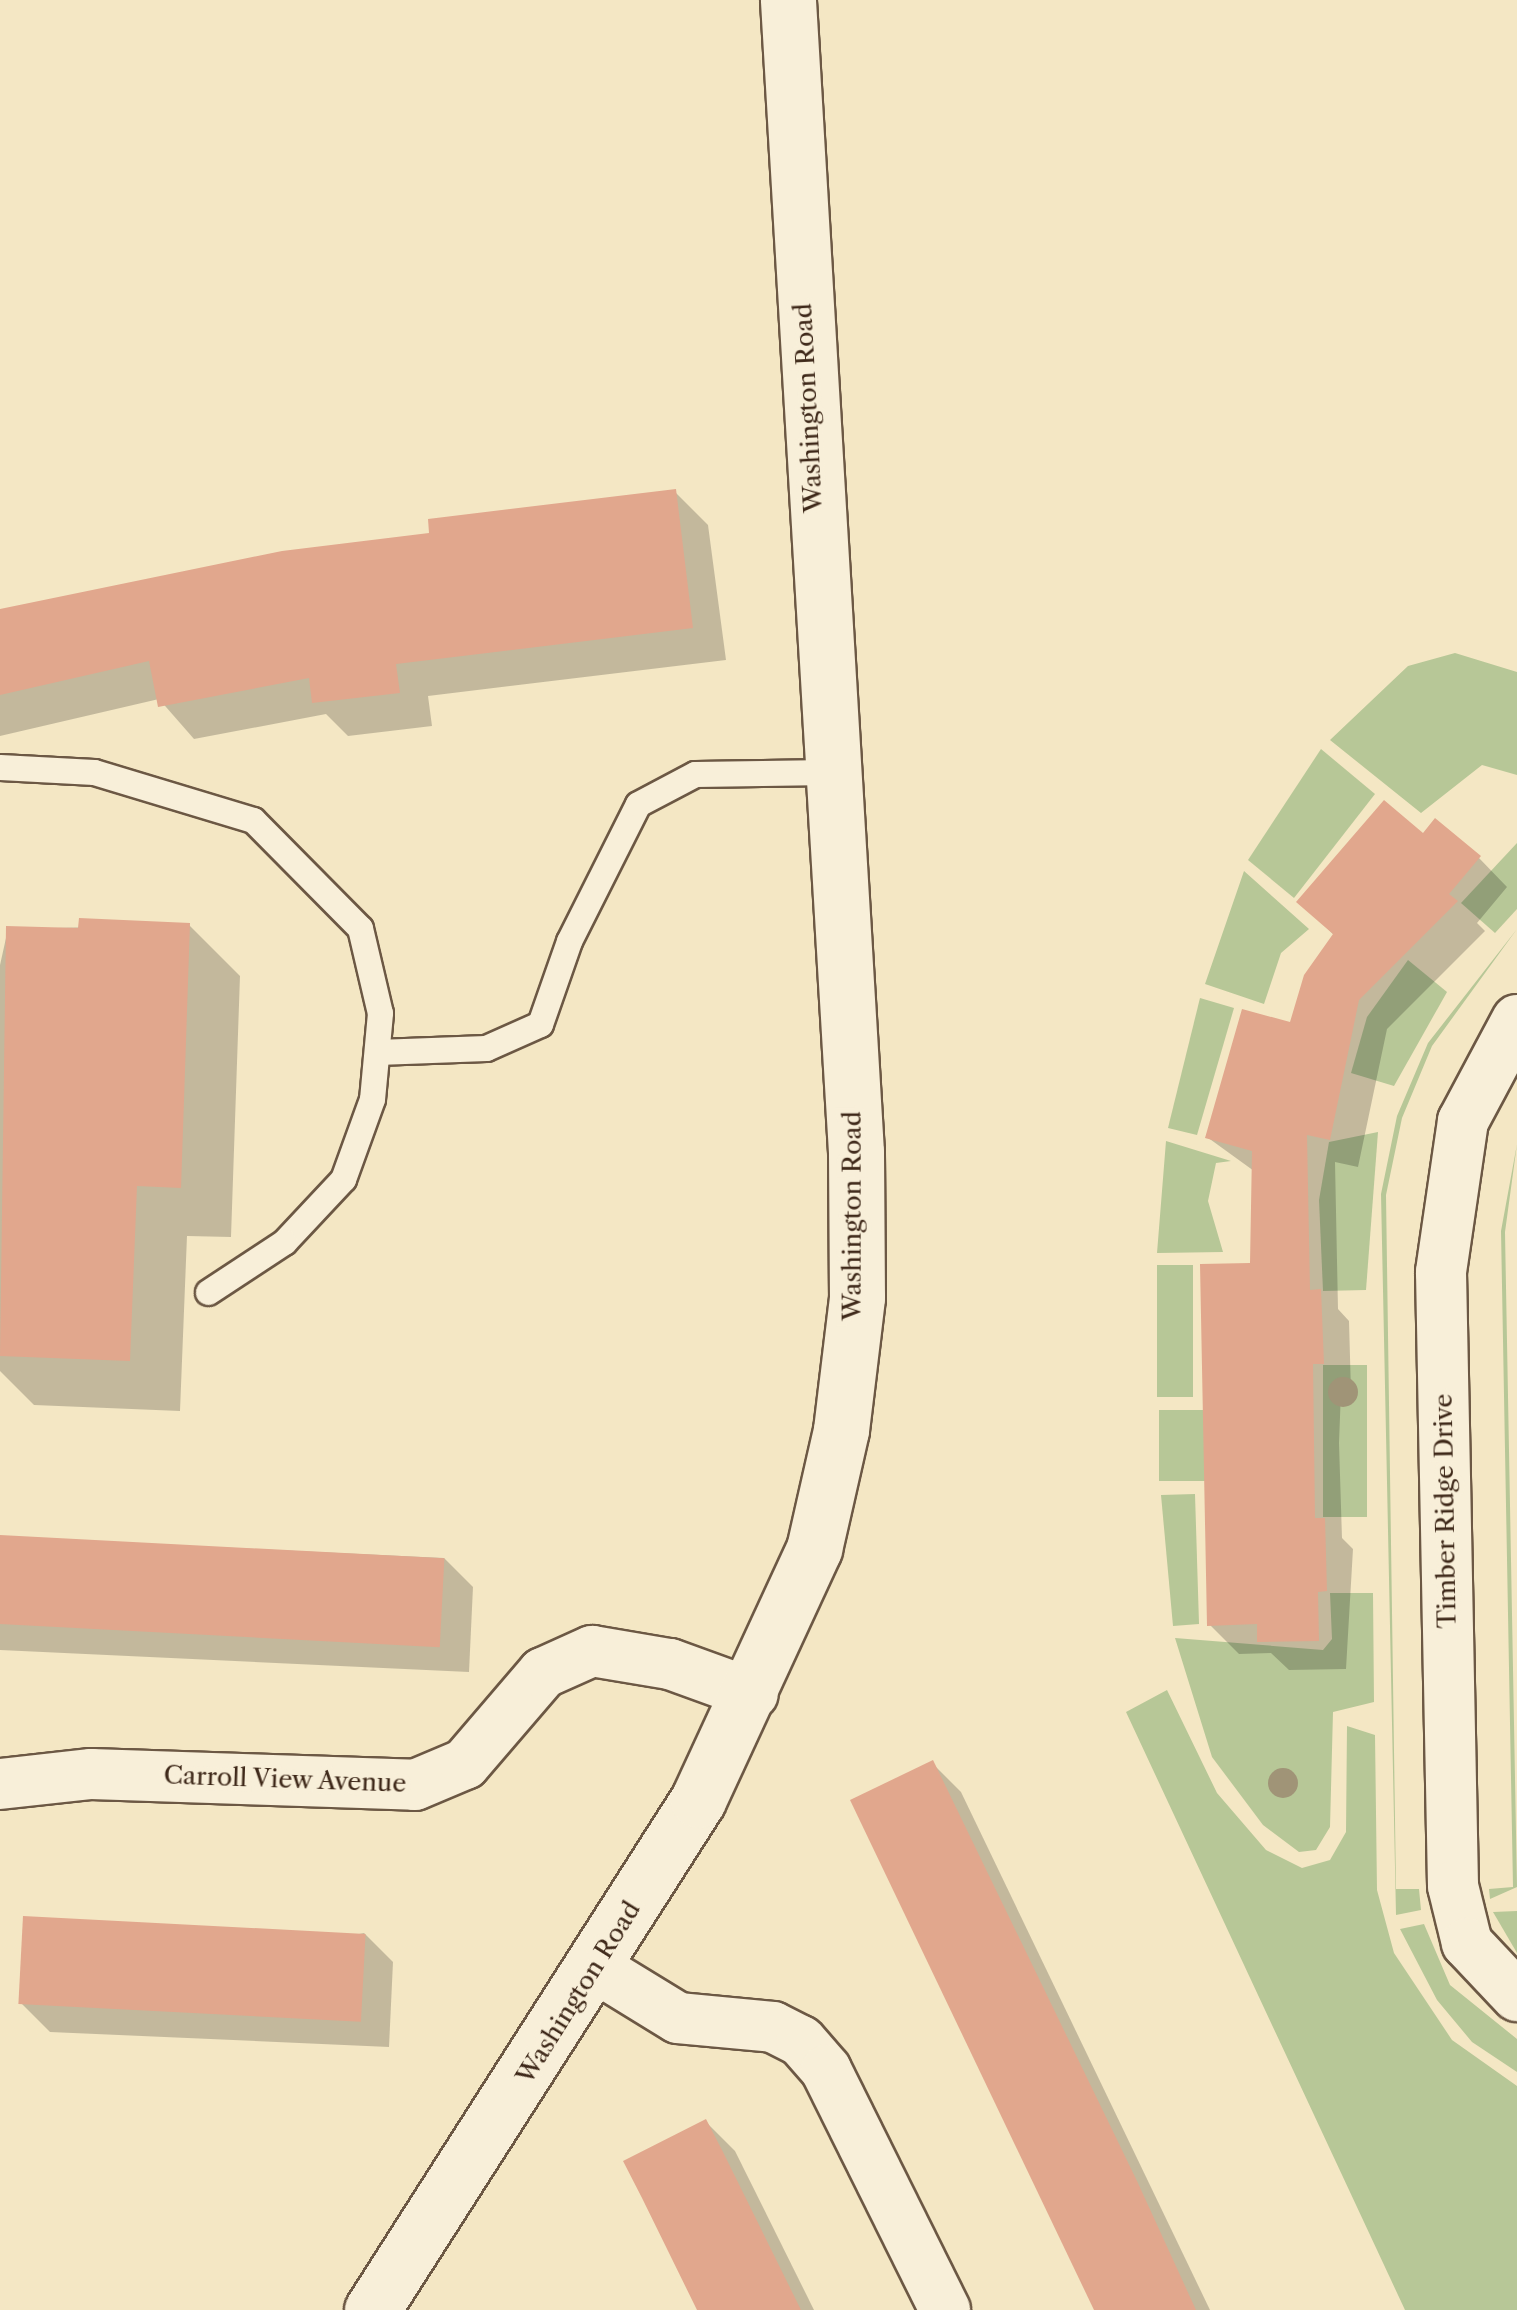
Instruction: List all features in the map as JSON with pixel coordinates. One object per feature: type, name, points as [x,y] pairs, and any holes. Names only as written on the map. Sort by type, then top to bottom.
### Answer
[{"type":"main road","name":"Washington Road","points":[[372,2310],[598,1969],[754,1694],[814,1549],[858,1296],[788,0]]},
{"type":"street","name":"Timber Ridge Drive","points":[[1517,1020],[1463,1121],[1441,1272],[1453,1886],[1466,1943],[1517,1996]]},
{"type":"street","name":"Carroll View Avenue","points":[[0,1784],[91,1774],[415,1785],[465,1764],[543,1672],[592,1652],[670,1664],[754,1694]]},
{"type":"street","points":[[598,1969],[678,2018],[773,2027],[801,2042],[826,2070],[945,2310]]},
{"type":"lane","points":[[0,767],[94,772],[253,820],[360,928],[380,1012],[372,1099],[343,1179],[284,1242],[208,1292]]},
{"type":"lane","points":[[377,1052],[486,1048],[540,1024],[569,941],[638,804],[695,774],[829,772]]},
{"type":"green space","points":[[1455,653],[1517,672],[1517,775],[1482,765],[1421,813],[1330,740],[1408,666]]},
{"type":"green space","points":[[1321,749],[1375,794],[1294,898],[1248,860]]},
{"type":"green space","points":[[1517,843],[1517,909],[1495,933],[1461,903]]},
{"type":"green space","points":[[1244,871],[1309,929],[1281,953],[1264,1004],[1205,984]]},
{"type":"green space","points":[[1517,929],[1432,1046],[1402,1118],[1386,1195],[1396,1889],[1419,1889],[1421,1910],[1396,1915],[1381,1194],[1397,1116],[1428,1043]]},
{"type":"green space","points":[[1408,960],[1447,992],[1394,1086],[1351,1073],[1367,1017]]},
{"type":"green space","points":[[1200,998],[1234,1008],[1197,1135],[1168,1128]]},
{"type":"green space","points":[[1378,1132],[1366,1290],[1323,1291],[1319,1200],[1329,1142]]},
{"type":"green space","points":[[1166,1141],[1231,1161],[1216,1163],[1208,1201],[1223,1252],[1157,1253]]},
{"type":"green space","points":[[1517,1144],[1505,1232],[1517,1887],[1490,1899],[1489,1889],[1513,1887],[1501,1231]]},
{"type":"green space","points":[[1157,1265],[1193,1265],[1193,1397],[1157,1397]]},
{"type":"green space","points":[[1323,1365],[1367,1365],[1367,1517],[1323,1517]]},
{"type":"green space","points":[[1159,1410],[1230,1410],[1230,1481],[1159,1481]]},
{"type":"green space","points":[[1195,1494],[1199,1624],[1173,1626],[1161,1495]]},
{"type":"green space","points":[[1330,1593],[1373,1593],[1374,1702],[1333,1712],[1330,1827],[1316,1850],[1299,1852],[1263,1825],[1212,1757],[1175,1638],[1323,1650],[1332,1639]]},
{"type":"green space","points":[[1167,1690],[1217,1793],[1266,1850],[1302,1868],[1330,1860],[1346,1832],[1347,1726],[1375,1735],[1377,1890],[1394,1953],[1452,2040],[1517,2086],[1517,2310],[1405,2310],[1126,1712]]},
{"type":"green space","points":[[1517,1911],[1517,1953],[1493,1912]]},
{"type":"green space","points":[[1424,1924],[1450,1985],[1517,2039],[1517,2072],[1472,2042],[1437,2000],[1400,1929]]},
{"type":"building","points":[[676,489],[693,628],[396,664],[400,693],[312,703],[309,678],[158,707],[149,661],[0,695],[0,609],[282,551],[429,533],[428,519]]},
{"type":"building","points":[[1384,800],[1423,833],[1435,818],[1481,856],[1449,894],[1458,901],[1359,1000],[1330,1140],[1307,1135],[1310,1290],[1321,1289],[1324,1364],[1313,1364],[1315,1518],[1325,1518],[1327,1591],[1318,1592],[1319,1641],[1257,1642],[1257,1624],[1207,1626],[1200,1264],[1250,1263],[1252,1151],[1205,1138],[1242,1009],[1290,1022],[1304,975],[1333,934],[1296,902]]},
{"type":"building","points":[[79,918],[190,923],[181,1188],[137,1186],[130,1361],[0,1356],[6,926],[78,928]]},
{"type":"building","points":[[0,1535],[444,1558],[440,1647],[0,1624]]},
{"type":"building","points":[[933,1760],[1196,2310],[1094,2310],[850,1800]]},
{"type":"building","points":[[23,1916],[366,1934],[361,2022],[18,2004]]},
{"type":"building","points":[[706,2119],[801,2310],[697,2310],[623,2161]]}]
